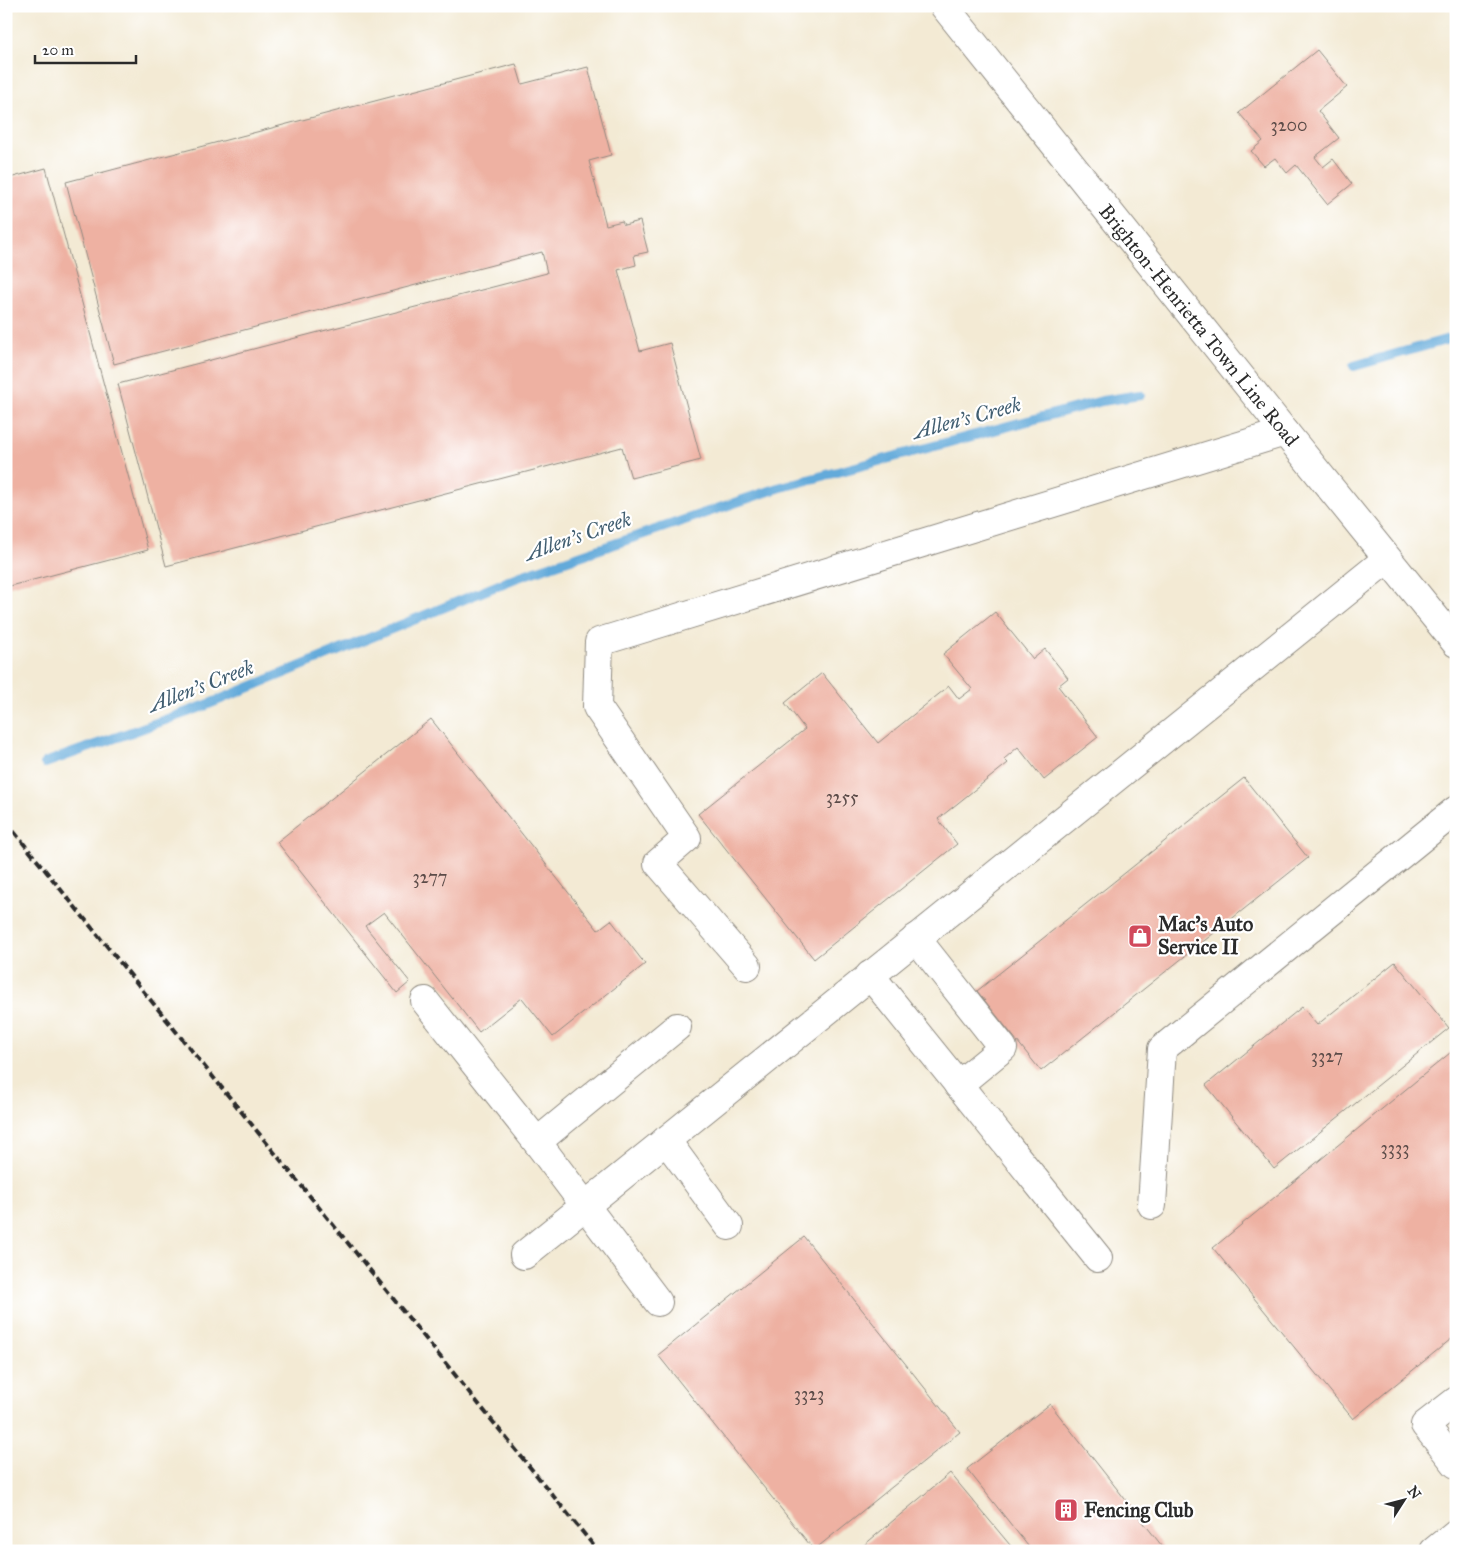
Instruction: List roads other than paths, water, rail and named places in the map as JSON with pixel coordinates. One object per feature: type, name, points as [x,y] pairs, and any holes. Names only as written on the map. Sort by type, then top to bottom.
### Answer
[{"type":"street","name":"Brighton-Henrietta Town Line Road","points":[[944,6],[1456,643]]},
{"type":"street","points":[[747,966],[658,863],[687,838],[597,707],[599,642],[1285,432]]},
{"type":"street","points":[[524,1255],[1387,559]]},
{"type":"street","points":[[1152,1205],[1162,1049],[1456,810]]},
{"type":"street","points":[[916,938],[1003,1048],[958,1085]]},
{"type":"street","points":[[870,975],[1098,1258]]},
{"type":"street","points":[[425,1001],[537,1142],[658,1302]]},
{"type":"street","points":[[537,1142],[677,1026]]},
{"type":"street","points":[[666,1140],[729,1226]]},
{"type":"street","points":[[1456,1401],[1425,1425],[1456,1464]]},
{"type":"street","points":[[1434,1551],[1456,1533]]},
{"type":"waterway","name":"Allen's Creek","points":[[1354,366],[1456,337]]},
{"type":"waterway","name":"Allen's Creek","points":[[45,763],[204,706],[518,577],[778,488],[1102,401],[1140,395]]},
{"type":"railway","points":[[6,822],[598,1551]]},
{"type":"place","name":"Mac's Auto Service II","points":[[1140,936]]},
{"type":"place","name":"Fencing Club","points":[[1066,1510]]}]
